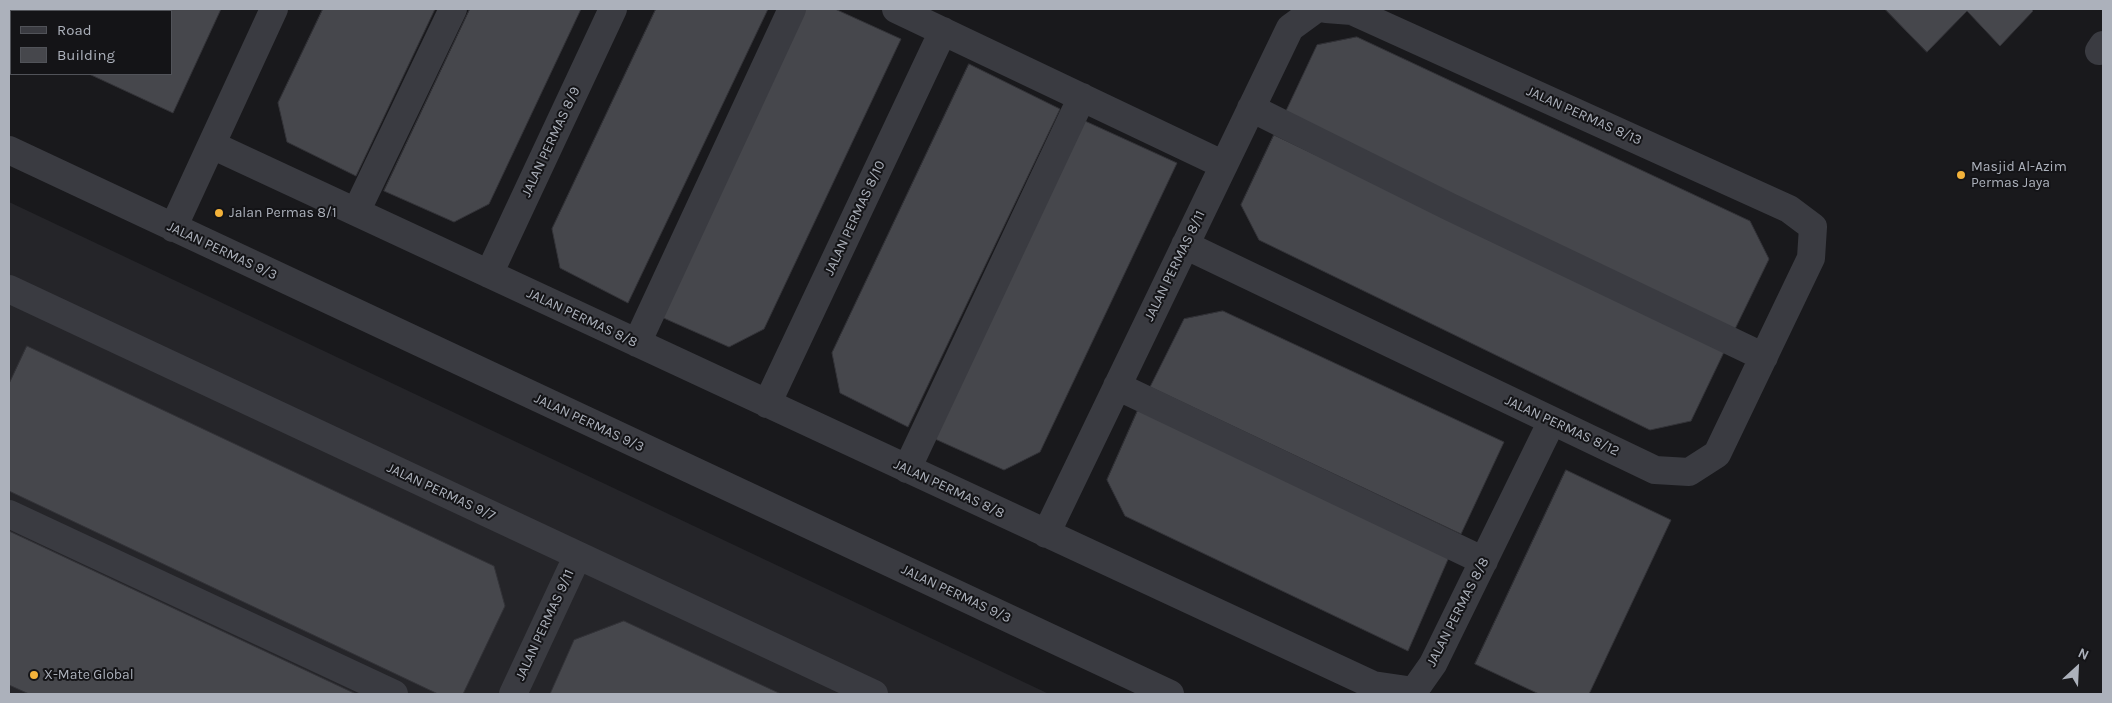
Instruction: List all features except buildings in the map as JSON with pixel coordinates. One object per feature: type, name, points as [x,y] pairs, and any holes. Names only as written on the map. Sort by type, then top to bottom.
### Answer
[{"type":"street","points":[[173,228],[274,9]]},
{"type":"street","points":[[356,212],[453,9]]},
{"type":"street","name":"JALAN PERMAS 8/9","points":[[489,274],[613,9]]},
{"type":"street","points":[[637,343],[792,9]]},
{"type":"street","points":[[896,9],[1224,165]]},
{"type":"street","name":"JALAN PERMAS 8/11","points":[[1046,534],[1290,28],[1316,9]]},
{"type":"street","name":"JALAN PERMAS 8/13","points":[[1339,10],[1789,209],[1813,228]]},
{"type":"street","name":"JALAN PERMAS 8/10","points":[[767,404],[943,31]]},
{"type":"street","points":[[907,469],[1082,97]]},
{"type":"street","points":[[1251,108],[1450,207],[1764,357]]},
{"type":"street","name":"JALAN PERMAS 8/8","points":[[212,145],[1373,685],[1414,691],[1433,664],[1552,421]]},
{"type":"street","name":"JALAN PERMAS 9/3","points":[[9,150],[1170,694]]},
{"type":"street","name":"JALAN PERMAS 8/12","points":[[1185,245],[1655,470],[1689,472],[1718,454],[1811,258],[1813,228]]},
{"type":"street","name":"JALAN PERMAS 9/7","points":[[12,299],[874,694]]},
{"type":"street","points":[[1117,386],[1484,561]]},
{"type":"street","points":[[9,514],[394,694]]},
{"type":"street","name":"JALAN PERMAS 9/11","points":[[513,694],[577,557]]},
{"type":"shaded area","points":[[9,202],[1049,694],[9,694]]},
{"type":"place","name":"Masjid Al-Azim Permas Jaya","points":[[1961,175]]},
{"type":"place","name":"Jalan Permas 8/1","points":[[219,213]]},
{"type":"place","name":"X-Mate Global","points":[[34,675]]}]
